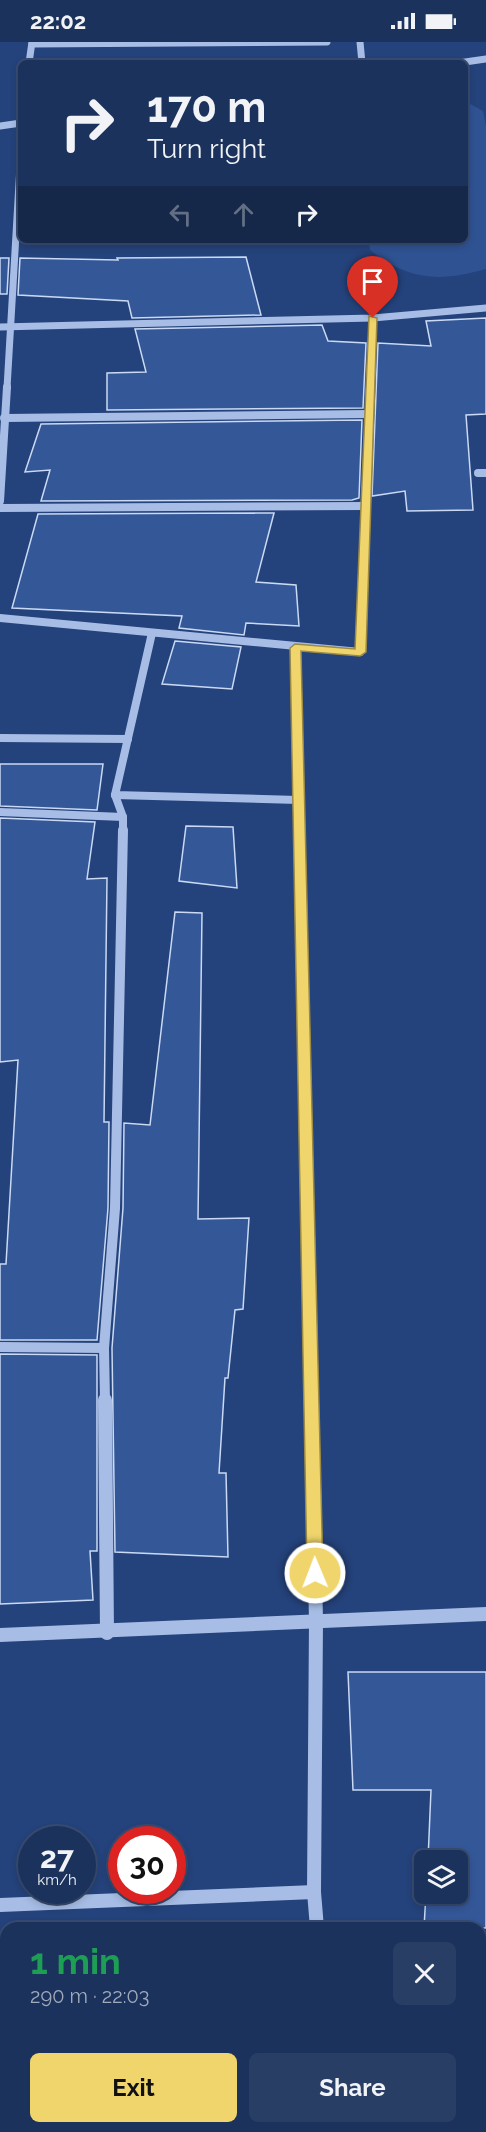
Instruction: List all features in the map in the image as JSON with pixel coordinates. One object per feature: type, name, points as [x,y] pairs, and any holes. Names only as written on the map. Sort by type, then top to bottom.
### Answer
[{"type":"street","points":[[29,60],[32,43],[327,42]]},
{"type":"street","points":[[360,42],[362,60]]},
{"type":"street","points":[[468,62],[486,59]]},
{"type":"street","points":[[0,126],[18,123]]},
{"type":"street","points":[[0,501],[18,198]]},
{"type":"street","points":[[0,327],[373,318],[486,308]]},
{"type":"street","points":[[0,618],[295,648],[360,652],[373,318]]},
{"type":"street","points":[[4,418],[369,414]]},
{"type":"street","points":[[0,508],[366,506]]},
{"type":"street","points":[[107,1633],[104,1348],[115,1208],[123,817],[116,795],[152,633]]},
{"type":"street","points":[[295,648],[316,1620],[314,1893],[316,1922]]},
{"type":"street","points":[[0,738],[128,739]]},
{"type":"street","points":[[116,795],[298,800]]},
{"type":"street","points":[[0,812],[123,817]]},
{"type":"street","points":[[0,1347],[104,1348]]},
{"type":"street","points":[[0,1635],[107,1633],[316,1620],[486,1614]]},
{"type":"street","points":[[0,1905],[314,1893]]},
{"type":"shaded area","points":[[468,103],[483,111],[486,126],[486,269],[454,276],[425,276],[398,268],[370,250],[369,243],[468,243]]},
{"type":"building","points":[[246,257],[261,315],[132,318],[128,301],[18,295],[20,258],[118,260],[117,258]]},
{"type":"building","points":[[0,258],[9,258],[7,294],[0,294]]},
{"type":"building","points":[[486,318],[486,414],[466,415],[473,510],[407,511],[405,491],[372,496],[378,343],[431,346],[426,321]]},
{"type":"building","points":[[322,325],[328,341],[366,343],[363,408],[107,410],[107,373],[146,372],[135,329]]},
{"type":"building","points":[[362,420],[359,498],[352,500],[41,501],[50,470],[25,472],[41,424]]},
{"type":"building","points":[[274,513],[256,582],[296,585],[299,626],[246,623],[244,635],[179,628],[182,616],[12,608],[38,514]]},
{"type":"building","points":[[175,641],[241,647],[232,689],[162,684]]},
{"type":"building","points":[[0,764],[103,764],[97,810],[0,806]]},
{"type":"building","points":[[0,818],[95,822],[87,879],[107,878],[104,1122],[109,1122],[108,1208],[97,1340],[0,1340],[0,1264],[6,1264],[18,1060],[0,1062]]},
{"type":"building","points":[[186,826],[233,827],[237,888],[179,881]]},
{"type":"building","points":[[175,912],[202,913],[198,1219],[249,1218],[243,1309],[235,1310],[228,1378],[225,1378],[219,1473],[226,1473],[228,1557],[115,1552],[112,1348],[123,1208],[124,1123],[150,1125]]},
{"type":"building","points":[[0,1354],[97,1355],[97,1551],[90,1551],[93,1600],[0,1604]]},
{"type":"building","points":[[348,1672],[486,1672],[486,1922],[424,1922],[425,1904],[468,1904],[468,1850],[428,1850],[431,1790],[353,1790]]},
{"type":"route","points":[[315,1573],[295,648],[360,652],[373,318]]}]
